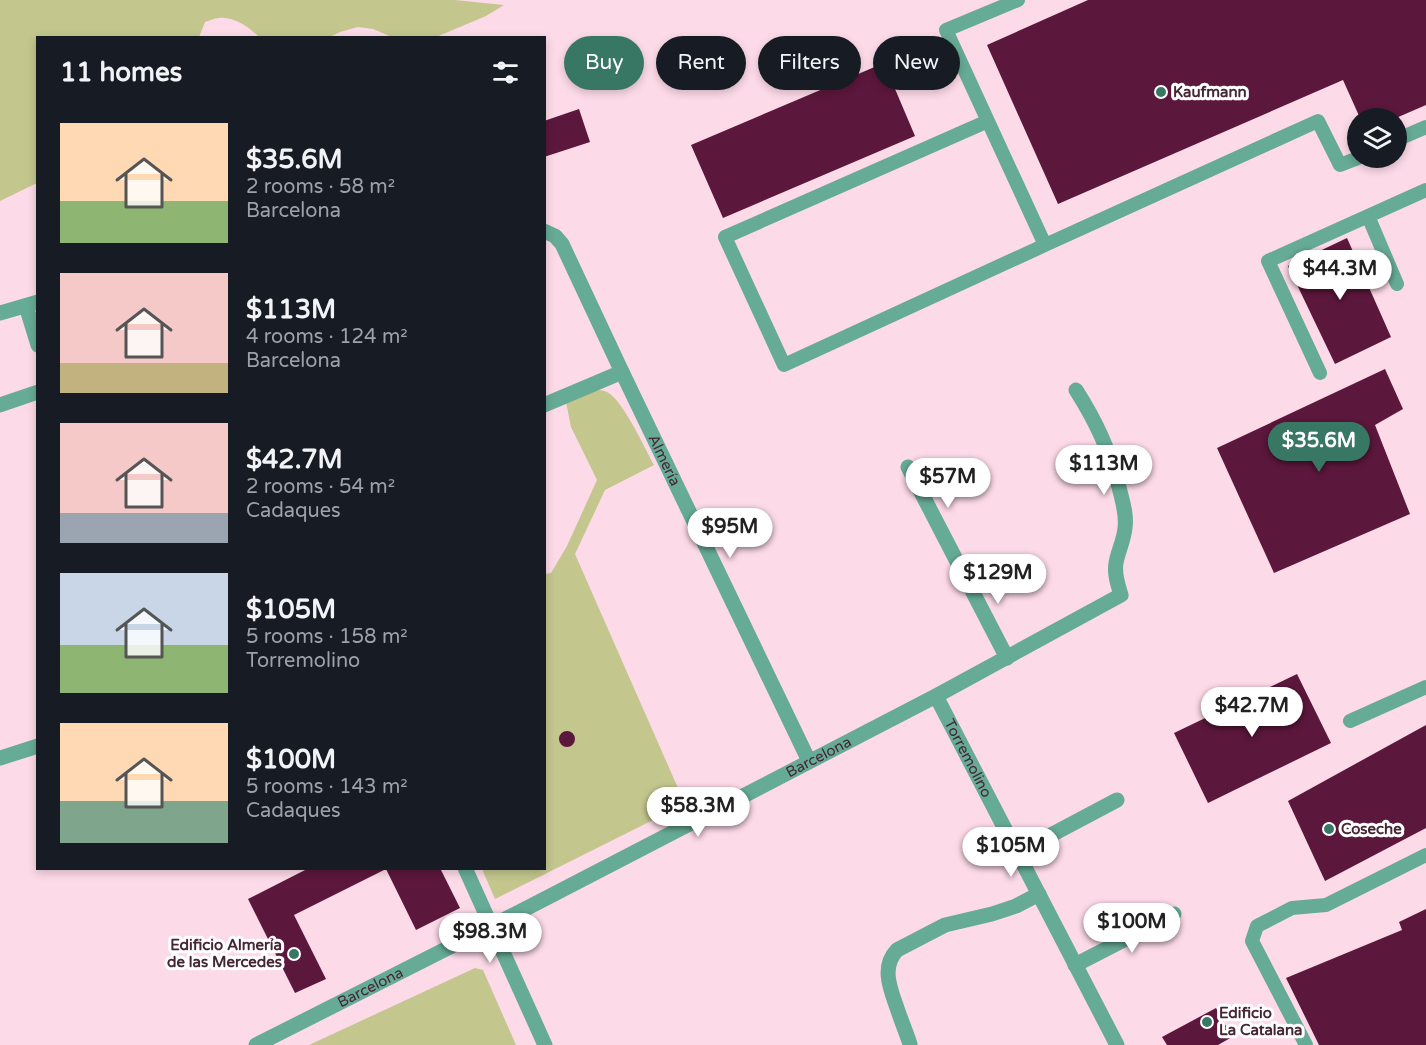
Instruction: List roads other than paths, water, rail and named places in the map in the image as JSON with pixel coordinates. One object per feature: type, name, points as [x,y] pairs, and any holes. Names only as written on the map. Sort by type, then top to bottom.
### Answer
[{"type":"street","name":"Almería","points":[[546,232],[555,236],[562,244],[809,761]]},
{"type":"street","points":[[0,313],[32,304],[36,331]]},
{"type":"street","points":[[546,404],[622,372]]},
{"type":"street","name":"Barcelona","points":[[256,1045],[492,926],[936,696],[1120,595],[1115,569],[1126,526],[1125,510],[1103,437],[1076,390]]},
{"type":"street","points":[[0,405],[36,393]]},
{"type":"street","points":[[908,467],[1006,657]]},
{"type":"street","name":"Torremolino","points":[[936,696],[1117,1045]]},
{"type":"street","points":[[0,758],[36,747]]},
{"type":"street","points":[[1017,853],[1117,800]]},
{"type":"street","points":[[466,870],[545,1045]]},
{"type":"street","points":[[910,1044],[888,985],[888,970],[893,954],[945,925],[992,914],[1016,906],[1039,894]]},
{"type":"street","points":[[1075,965],[1174,914]]},
{"type":"lane","points":[[1018,0],[946,30],[1045,245]]},
{"type":"lane","points":[[988,121],[725,237],[784,364],[1318,121],[1340,165],[1347,162]]},
{"type":"lane","points":[[1407,135],[1426,127]]},
{"type":"lane","points":[[1320,373],[1268,261],[1426,190]]},
{"type":"lane","points":[[1368,216],[1397,284]]},
{"type":"lane","points":[[1350,721],[1426,687]]},
{"type":"lane","points":[[1305,1045],[1252,941],[1257,926],[1292,908],[1326,905],[1426,855]]},
{"type":"place","name":"Kaufmann","points":[[1161,92]]},
{"type":"place","name":"Coseche","points":[[1329,829]]},
{"type":"place","name":"Edificio Almería de las Mercedes","points":[[294,954]]},
{"type":"place","name":"Edificio La Catalana","points":[[1207,1022]]}]
